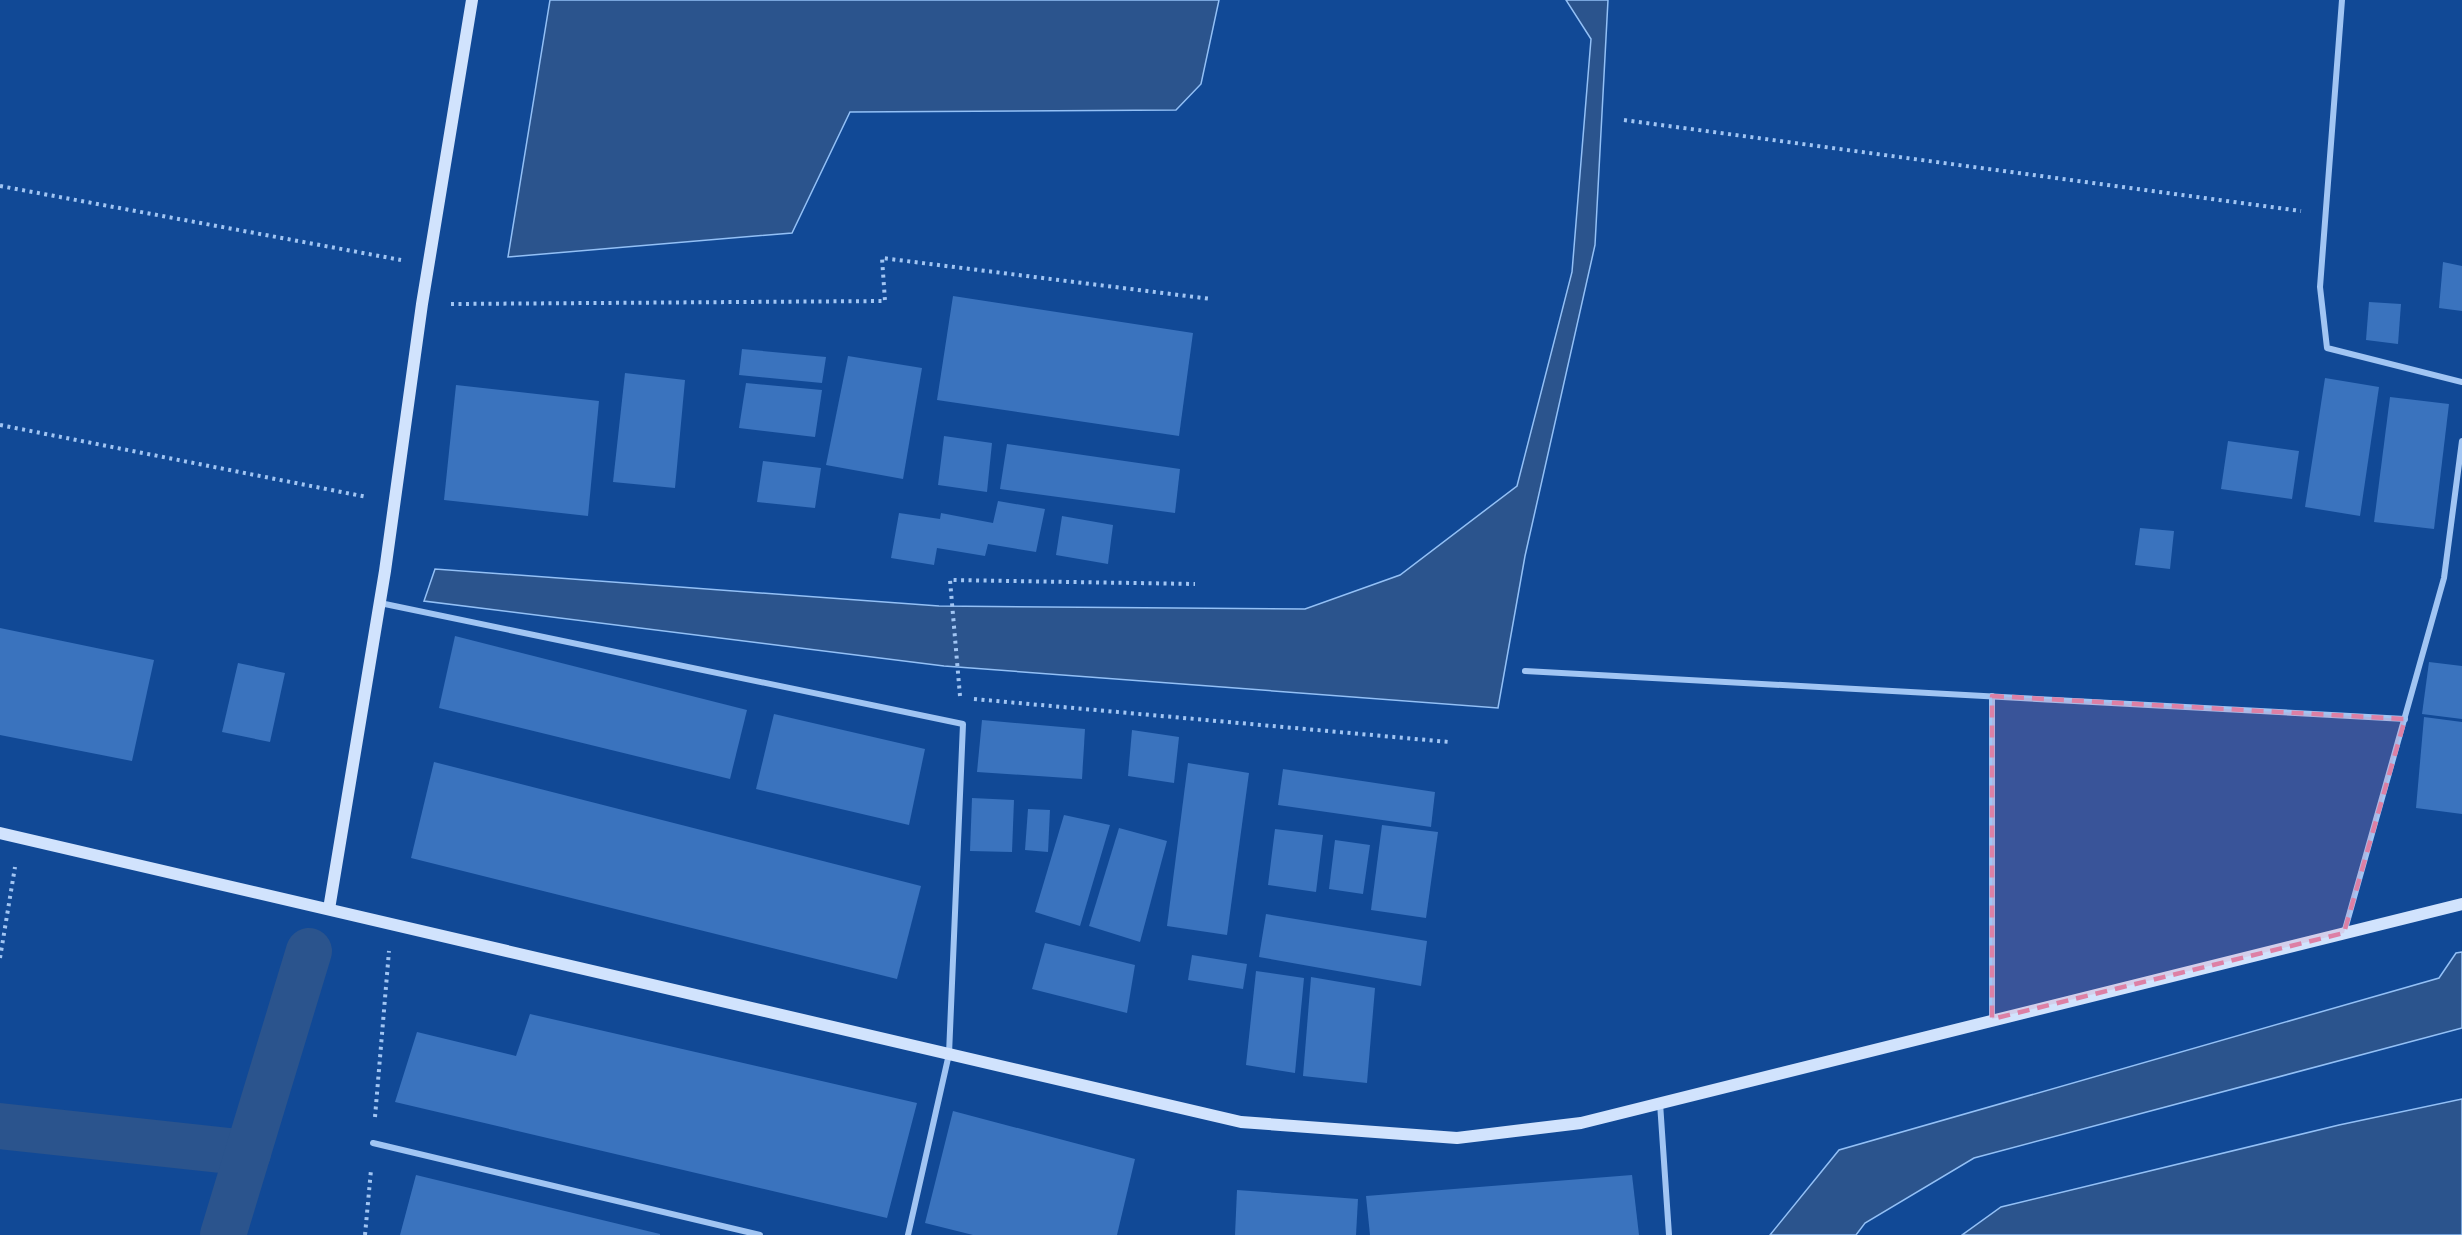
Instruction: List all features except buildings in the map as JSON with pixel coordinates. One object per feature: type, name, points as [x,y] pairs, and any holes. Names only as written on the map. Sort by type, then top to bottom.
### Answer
[{"type":"street","points":[[329,909],[380,603],[422,304],[472,0]]},
{"type":"street","points":[[2342,0],[2320,287],[2327,348],[2462,382]]},
{"type":"street","points":[[2344,933],[2444,578],[2462,441]]},
{"type":"street","points":[[380,603],[963,724],[949,1054],[908,1235]]},
{"type":"street","points":[[1525,671],[2404,719]]},
{"type":"street","points":[[1992,696],[1992,1019]]},
{"type":"street","points":[[0,832],[1241,1122],[1457,1138],[1581,1122],[2462,904]]},
{"type":"street","points":[[1660,1102],[1669,1235]]},
{"type":"street","points":[[373,1143],[760,1235]]},
{"type":"path","points":[[1624,120],[2325,215]]},
{"type":"path","points":[[0,186],[428,265]]},
{"type":"path","points":[[422,304],[885,301],[882,258],[1212,299]]},
{"type":"path","points":[[0,425],[394,503]]},
{"type":"path","points":[[963,724],[950,580],[1195,584]]},
{"type":"path","points":[[950,696],[961,697]]},
{"type":"path","points":[[972,698],[1449,742]]},
{"type":"path","points":[[0,958],[20,837]]},
{"type":"path","points":[[365,1235],[391,924]]},
{"type":"highlighted area","points":[[1992,696],[2405,719],[2344,933],[1992,1019]]},
{"type":"water","points":[[550,0],[1219,0],[1201,84],[1176,110],[850,112],[792,233],[508,257]]},
{"type":"water","points":[[1566,0],[1608,0],[1595,245],[1525,556],[1498,708],[944,666],[424,601],[435,569],[939,606],[1305,609],[1400,575],[1517,486],[1572,272],[1591,39]]},
{"type":"water","points":[[2462,952],[2462,1028],[1974,1158],[1865,1223],[1856,1235],[1770,1235],[1839,1150],[2439,978],[2456,953]]},
{"type":"water","points":[[2462,1099],[2462,1235],[1962,1235],[2001,1207],[2339,1125]]},
{"type":"waterway","points":[[223,1235],[309,951]]},
{"type":"waterway","points":[[0,1126],[248,1153]]}]
